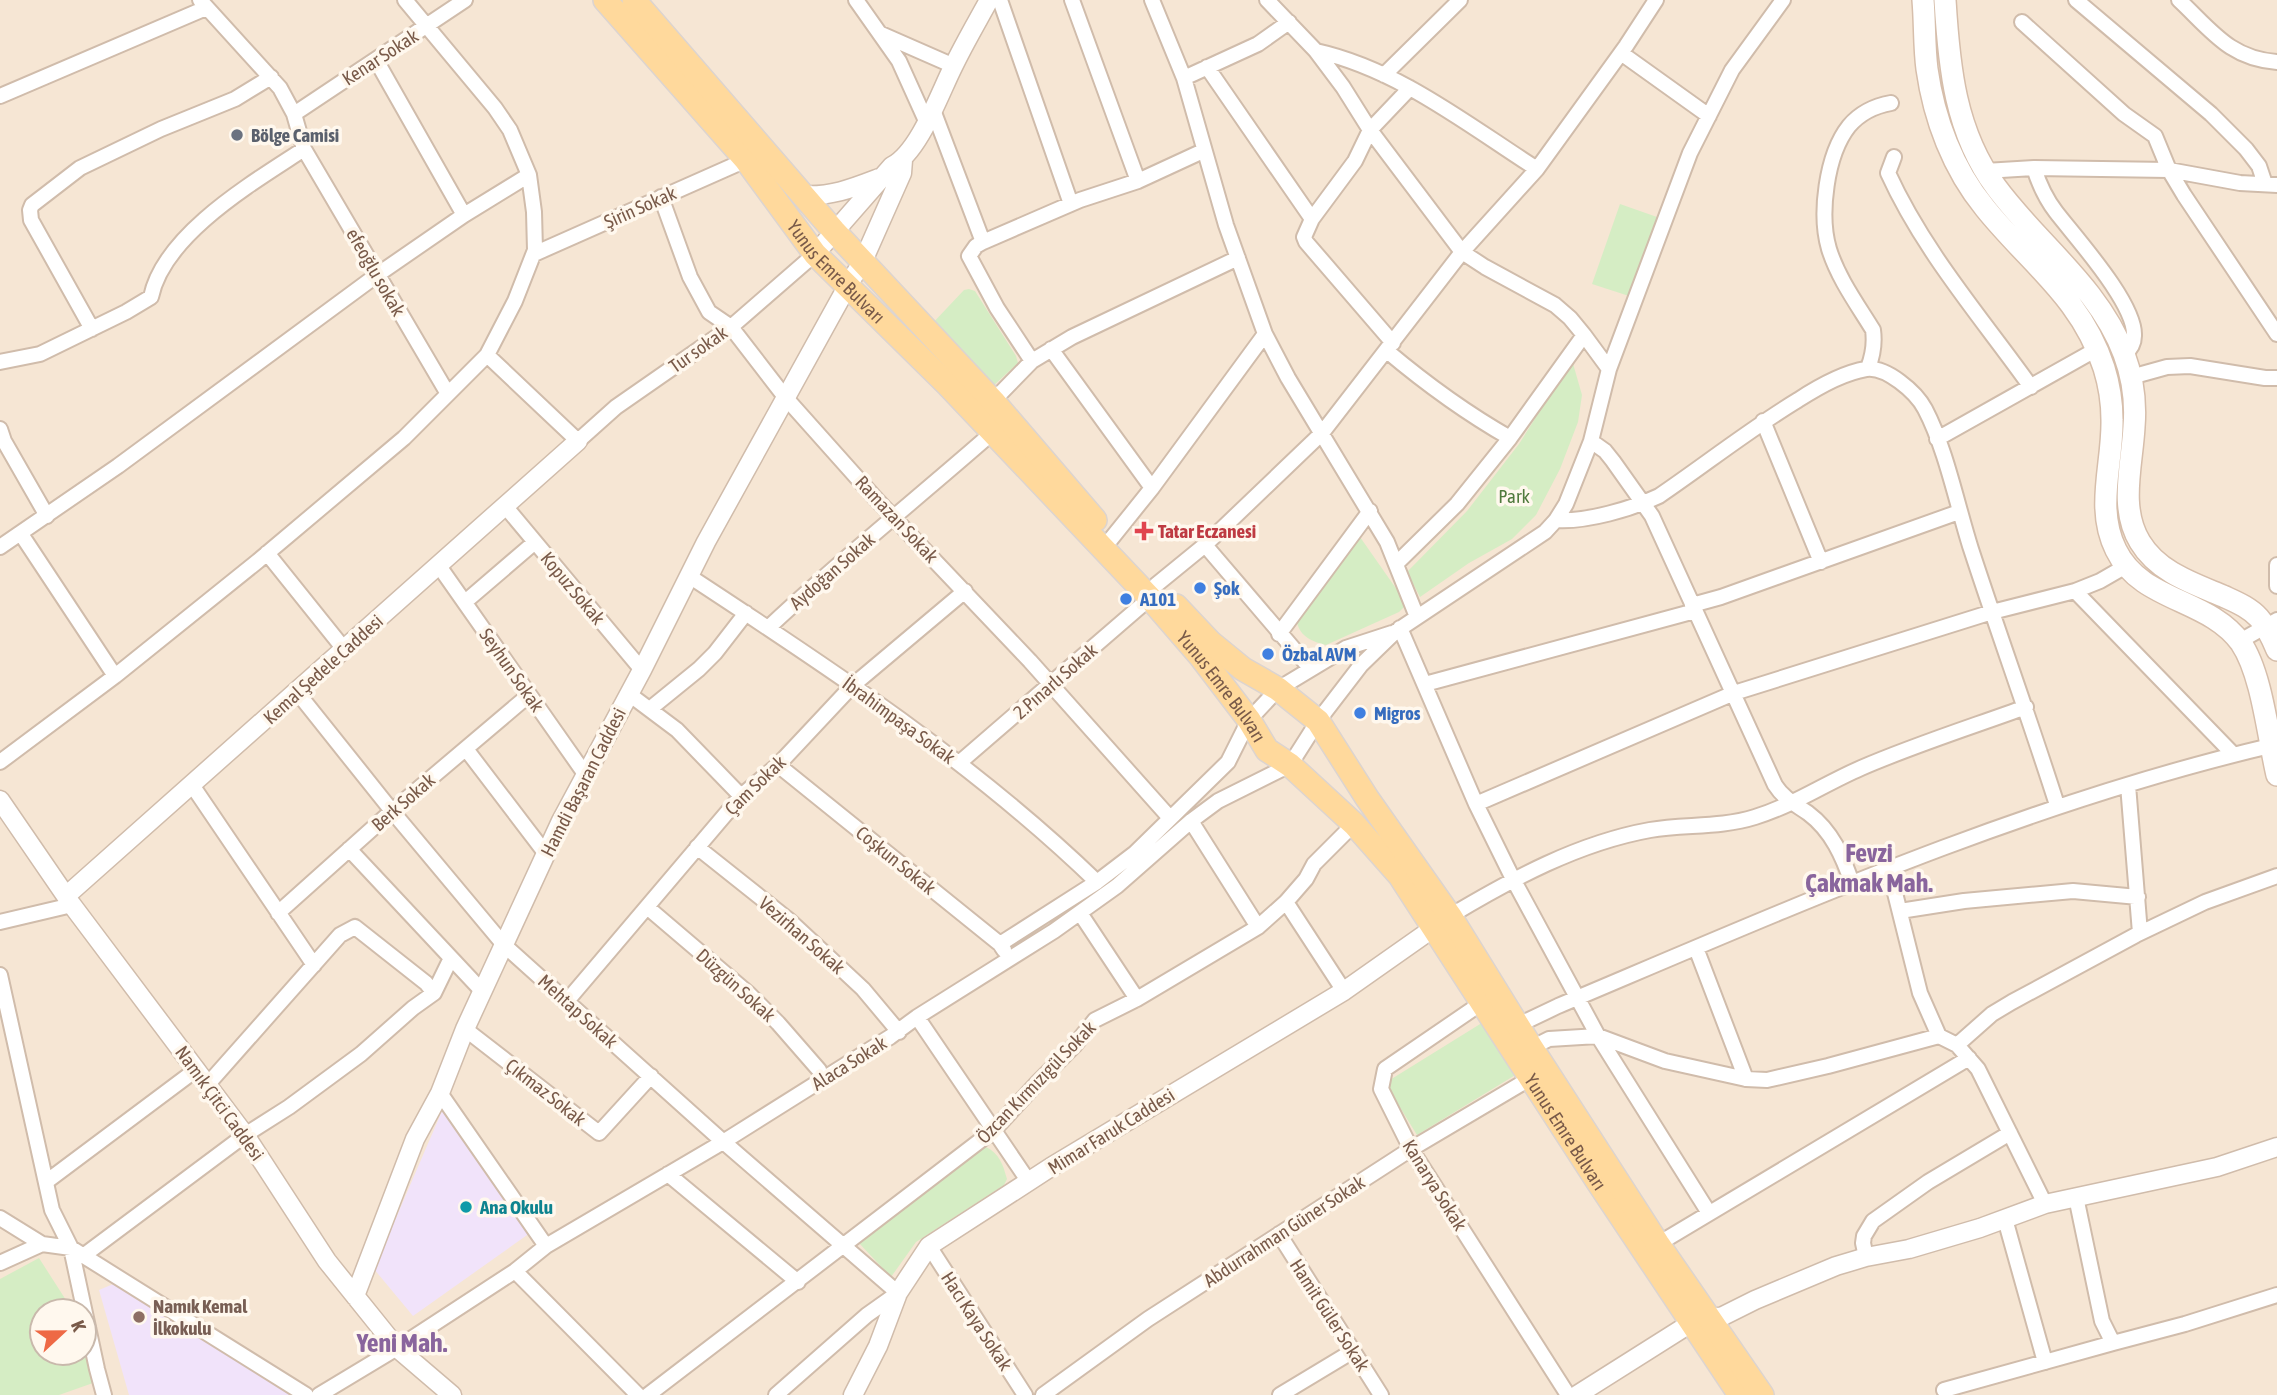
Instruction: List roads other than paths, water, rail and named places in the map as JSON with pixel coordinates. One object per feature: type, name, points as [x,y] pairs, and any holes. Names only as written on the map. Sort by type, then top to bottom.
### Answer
[{"type":"main road","name":"Yunus Emre Bulvarı","points":[[605,0],[746,160],[816,254],[948,385],[992,433],[1153,592],[1243,669],[1278,689],[1318,722],[1524,1052],[1658,1244],[1740,1395]]},
{"type":"main road","name":"Yunus Emre Bulvarı","points":[[634,0],[802,195],[993,401],[1111,539],[1249,720],[1267,750],[1290,765],[1354,824],[1443,921],[1482,1002],[1510,1030]]},
{"type":"main road","points":[[1912,0],[1924,9],[1926,65],[1930,90],[1938,121],[1958,166],[1986,209],[2069,299],[2097,349],[2105,372],[2112,421],[2105,513],[2116,552],[2139,580],[2216,618],[2240,641],[2254,671],[2277,775]]},
{"type":"main road","points":[[1945,0],[1948,54],[1961,116],[1970,142],[1996,188],[2102,311],[2124,355],[2135,403],[2129,510],[2139,540],[2156,562],[2169,571],[2247,607],[2271,622],[2277,650]]},
{"type":"main road","name":"Yunus Emre Bulvarı","points":[[1524,1052],[1531,1078],[1700,1321],[1762,1395]]},
{"type":"street","points":[[0,762],[114,676],[267,553],[404,438],[488,355],[515,301],[535,250],[529,175],[510,130],[495,108],[405,0]]},
{"type":"street","name":"Kenar Sokak","points":[[294,114],[466,0]]},
{"type":"street","points":[[856,0],[900,61],[930,117],[983,243]]},
{"type":"street","points":[[816,254],[892,166],[903,160],[930,117],[989,0]]},
{"type":"street","points":[[1000,0],[1071,204]]},
{"type":"street","points":[[1072,0],[1138,181]]},
{"type":"street","points":[[1152,0],[1184,78],[1203,151],[1265,334],[1288,378],[1370,511],[1397,563],[1417,617]]},
{"type":"street","points":[[1384,75],[1460,0]]},
{"type":"street","name":"2.Pınarlı Sokak","points":[[959,763],[1051,685],[1205,545],[1322,433],[1462,252],[1537,169],[1656,0]]},
{"type":"street","points":[[1290,765],[1361,665],[1398,630],[1545,532],[1556,520],[1566,504],[1591,441],[1609,369],[1690,153],[1732,70],[1783,0]]},
{"type":"street","points":[[2076,0],[2211,114],[2246,149],[2271,185]]},
{"type":"street","points":[[2179,0],[2230,48],[2260,61],[2277,62]]},
{"type":"street","points":[[1276,3],[1343,87],[1370,130],[1462,252],[1555,305],[1570,318],[1609,369]]},
{"type":"street","points":[[0,96],[203,4],[280,88],[294,114],[304,149],[220,205],[170,256],[154,281],[151,297],[40,355],[0,362]]},
{"type":"street","points":[[1184,78],[1258,44],[1289,22]]},
{"type":"street","points":[[2022,22],[2124,114],[2155,136],[2169,170],[2277,334]]},
{"type":"street","points":[[879,34],[954,65]]},
{"type":"street","points":[[1316,51],[1346,58],[1410,88],[1537,169]]},
{"type":"street","points":[[1621,53],[1709,116]]},
{"type":"street","points":[[376,60],[464,215]]},
{"type":"street","points":[[1207,67],[1312,219]]},
{"type":"street","points":[[92,329],[31,220],[32,205],[80,168],[161,129],[235,99],[271,77]]},
{"type":"street","points":[[1410,88],[1370,130],[1355,161],[1305,231],[1306,243],[1415,374],[1510,438]]},
{"type":"street","points":[[1868,368],[1875,341],[1872,330],[1841,277],[1830,252],[1823,219],[1824,202],[1826,184],[1843,135],[1860,115],[1891,103]]},
{"type":"street","name":"efeoğlu sokak","points":[[304,149],[448,394]]},
{"type":"street","points":[[1032,361],[969,256],[976,246],[1071,204],[1138,181],[1203,151]]},
{"type":"street","points":[[1894,158],[1888,173],[1927,246],[2031,387]]},
{"type":"street","name":"Şirin Sokak","points":[[534,254],[746,160]]},
{"type":"street","name":"Hamdi Başaran Caddesi","points":[[355,1296],[415,1139],[440,1093],[465,1030],[546,854],[689,576],[785,397],[863,261],[902,173],[903,160]]},
{"type":"street","points":[[2034,168],[2048,200],[2097,262],[2129,316],[2134,339],[2124,355]]},
{"type":"street","points":[[1985,171],[2034,168],[2169,170],[2240,183],[2271,185]]},
{"type":"street","points":[[0,547],[244,375],[377,275],[464,215],[529,175]]},
{"type":"street","points":[[802,195],[839,193],[883,177]]},
{"type":"street","name":"Ramazan Sokak","points":[[661,197],[690,277],[709,312],[731,327],[785,397],[1170,818]]},
{"type":"street","name":"Tur sokak","points":[[578,441],[616,407],[731,327],[816,254]]},
{"type":"street","points":[[993,401],[1032,361],[1051,349],[1238,258]]},
{"type":"street","points":[[1111,539],[1152,488],[1265,334]]},
{"type":"street","points":[[1397,563],[1457,504],[1510,438],[1584,335]]},
{"type":"street","points":[[1051,349],[1152,488]]},
{"type":"street","points":[[1937,439],[2097,349]]},
{"type":"street","points":[[488,355],[578,441]]},
{"type":"street","points":[[2131,377],[2167,367],[2190,366],[2277,378]]},
{"type":"street","points":[[1556,520],[1577,520],[1643,503],[1674,485],[1763,421],[1815,389],[1840,378],[1868,368],[1892,377],[1915,395],[1924,407],[1937,439],[2057,805]]},
{"type":"street","points":[[1763,421],[1821,562]]},
{"type":"street","points":[[0,429],[47,516]]},
{"type":"street","name":"Aydoğan Sokak","points":[[768,628],[992,433]]},
{"type":"street","name":"Kemal Şedele Caddesi","points":[[69,901],[192,785],[578,441]]},
{"type":"street","points":[[1591,441],[1605,451],[1659,529],[1775,785],[1782,795],[1807,813],[1828,834],[1839,849],[1852,883]]},
{"type":"street","name":"Kopuz Sokak","points":[[505,506],[642,670]]},
{"type":"street","points":[[1279,634],[1370,511]]},
{"type":"street","points":[[1424,684],[1693,608],[1959,512]]},
{"type":"street","points":[[21,534],[114,676]]},
{"type":"street","points":[[464,602],[535,542]]},
{"type":"street","points":[[1205,545],[1310,668]]},
{"type":"street","points":[[267,553],[344,649]]},
{"type":"street","points":[[2277,565],[2277,586]]},
{"type":"street","name":"Seyhun Sokak","points":[[439,566],[585,775]]},
{"type":"street","points":[[1476,804],[1734,693],[1992,612],[2075,591],[2101,581],[2126,566]]},
{"type":"street","name":"İbrahimpaşa Sokak","points":[[689,576],[852,686],[959,763],[1033,822],[1097,882]]},
{"type":"street","name":"Çam Sokak","points":[[567,1001],[741,796],[778,765],[852,686],[965,591]]},
{"type":"street","points":[[2075,591],[2233,754]]},
{"type":"street","points":[[650,709],[707,661],[746,613]]},
{"type":"street","points":[[2240,641],[2271,622]]},
{"type":"street","points":[[1398,630],[1476,804],[1576,998],[1709,1213]]},
{"type":"street","points":[[1000,944],[1097,882],[1135,853],[1228,762],[1249,720],[1278,689],[1346,648],[1398,630]]},
{"type":"street","name":"Mehtap Sokak","points":[[297,692],[392,811],[505,945],[723,1142],[898,1293]]},
{"type":"street","points":[[629,694],[677,730],[741,796]]},
{"type":"street","name":"Berk Sokak","points":[[278,913],[392,811],[529,695]]},
{"type":"street","points":[[1443,921],[1513,879],[1604,841],[1650,831],[1731,824],[1792,804],[1829,783],[1886,757],[2026,707]]},
{"type":"street","points":[[1510,1030],[1576,998],[1852,883],[2057,805],[2233,754],[2270,746]]},
{"type":"street","points":[[466,749],[546,854]]},
{"type":"street","name":"Coşkun Sokak","points":[[778,765],[1000,944],[1009,960]]},
{"type":"street","name":"Alaca Sokak","points":[[319,1395],[515,1271],[546,1246],[723,1142],[820,1075],[899,1032],[917,1017],[1080,913],[1117,886],[1218,801],[1290,765]]},
{"type":"street","points":[[192,785],[314,965]]},
{"type":"street","points":[[2128,785],[2140,933]]},
{"type":"street","name":"Namık Çitci Caddesi","points":[[0,800],[69,901],[245,1135],[327,1261],[397,1348],[452,1395]]},
{"type":"street","points":[[1191,821],[1258,927]]},
{"type":"street","name":"Özcan Kırmızıgül Sokak","points":[[648,1395],[995,1130],[1095,1020],[1137,999],[1258,927],[1286,902],[1306,879],[1314,864],[1354,824]]},
{"type":"street","name":"Vezirhan Sokak","points":[[697,847],[790,921],[863,989],[899,1032]]},
{"type":"street","points":[[349,849],[483,992]]},
{"type":"street","points":[[1889,869],[1920,993],[1938,1037]]},
{"type":"street","points":[[1957,1045],[1992,1014],[2140,933],[2205,902],[2277,876]]},
{"type":"street","points":[[1900,911],[1964,901],[2073,891],[2138,897]]},
{"type":"street","points":[[0,922],[69,901]]},
{"type":"street","points":[[1286,902],[1344,990]]},
{"type":"street","name":"Düzgün Sokak","points":[[647,907],[748,993],[778,1023],[820,1075]]},
{"type":"street","points":[[1080,913],[1137,999]]},
{"type":"street","name":"Mimar Faruk Caddesi","points":[[853,1395],[878,1346],[898,1293],[929,1246],[1344,990],[1443,921]]},
{"type":"street","points":[[208,1084],[341,935],[355,927],[435,993]]},
{"type":"street","points":[[1696,948],[1746,1079]]},
{"type":"street","points":[[83,1255],[245,1135],[289,1107],[361,1054],[435,993],[451,958]]},
{"type":"street","points":[[0,975],[52,1210],[83,1255],[97,1369],[104,1395]]},
{"type":"street","name":"Kanarya Sokak","points":[[1482,1002],[1385,1069],[1381,1089],[1411,1149],[1568,1395]]},
{"type":"street","points":[[917,1017],[1029,1182]]},
{"type":"street","name":"Çıkmaz Sokak","points":[[465,1030],[599,1133],[651,1076]]},
{"type":"street","points":[[1524,1052],[1549,1039],[1598,1036],[1665,1060],[1746,1079],[1767,1080],[1938,1037],[1957,1045],[1978,1069],[2045,1204]]},
{"type":"street","points":[[1658,1244],[1969,1058]]},
{"type":"street","points":[[46,1182],[197,1069]]},
{"type":"street","name":"Abdurrahman Güner Sokak","points":[[1043,1395],[1148,1319],[1411,1149],[1531,1078]]},
{"type":"street","points":[[440,1093],[546,1246]]},
{"type":"street","points":[[1866,1257],[1864,1236],[1873,1221],[1928,1182],[2010,1133]]},
{"type":"street","points":[[1577,1395],[1700,1321],[1723,1316],[1836,1266],[1909,1249],[2045,1204],[2217,1167],[2277,1147]]},
{"type":"street","points":[[668,1174],[798,1282]]},
{"type":"street","points":[[2076,1197],[2102,1321],[2113,1343]]},
{"type":"street","points":[[0,1217],[41,1244],[83,1255],[306,1395]]},
{"type":"street","points":[[2005,1219],[2045,1362]]},
{"type":"street","name":"Hamit Güler Sokak","points":[[1279,1234],[1381,1395]]},
{"type":"street","points":[[0,1263],[41,1244]]},
{"type":"street","name":"Hacı Kaya Sokak","points":[[929,1246],[1025,1395]]},
{"type":"street","points":[[515,1271],[638,1395]]},
{"type":"street","points":[[776,1395],[867,1315],[898,1293]]},
{"type":"street","points":[[1944,1390],[2185,1324],[2277,1295]]},
{"type":"street","points":[[1280,1395],[1353,1351]]},
{"type":"place","name":"Bölge Camisi","points":[[237,135]]},
{"type":"place","name":"Tatar Eczanesi","points":[[1144,531]]},
{"type":"place","name":"Şok","points":[[1200,588]]},
{"type":"place","name":"A101","points":[[1126,599]]},
{"type":"place","name":"Özbal AVM","points":[[1268,654]]},
{"type":"place","name":"Migros","points":[[1360,713]]},
{"type":"place","name":"Ana Okulu","points":[[466,1207]]},
{"type":"place","name":"Namık Kemal İlkokulu","points":[[139,1317]]},
{"type":"district","name":"Fevzi Çakmak Mah.","points":[[1869,868]]},
{"type":"district","name":"Yeni Mah.","points":[[402,1343]]},
{"type":"park label","name":"Park","points":[[1514,496]]}]
